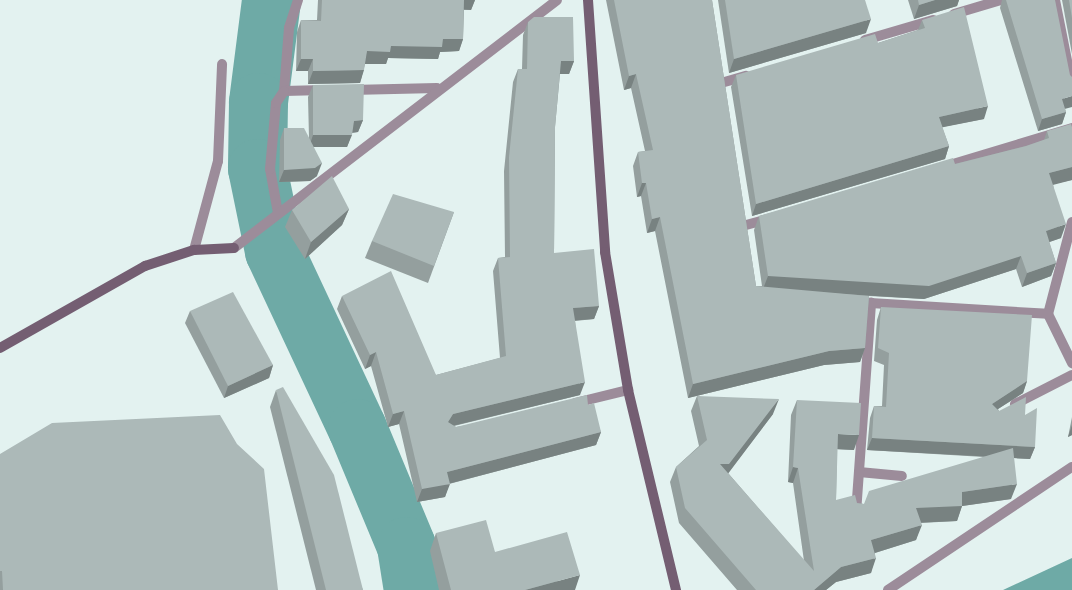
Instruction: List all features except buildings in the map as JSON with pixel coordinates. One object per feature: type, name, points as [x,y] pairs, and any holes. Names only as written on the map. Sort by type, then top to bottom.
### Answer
[{"type":"street","points":[[278,213],[270,169],[276,103],[284,91],[290,20],[298,0]]},
{"type":"street","points":[[0,348],[145,266],[194,250],[234,248],[437,88],[557,0]]},
{"type":"street","points":[[588,0],[605,252],[628,390],[676,590]]},
{"type":"street","points":[[852,44],[1001,0]]},
{"type":"street","points":[[1056,0],[1072,86]]},
{"type":"street","points":[[194,250],[218,160],[222,64]]},
{"type":"street","points":[[721,83],[758,72]]},
{"type":"street","points":[[284,91],[437,88]]},
{"type":"street","points":[[932,170],[1072,128]]},
{"type":"street","points":[[746,225],[783,214]]},
{"type":"street","points":[[1072,222],[1048,314],[1072,363]]},
{"type":"street","points":[[842,301],[1048,314]]},
{"type":"street","points":[[856,513],[871,303]]},
{"type":"street","points":[[1002,411],[1072,375]]},
{"type":"street","points":[[562,406],[628,390]]},
{"type":"street","points":[[888,590],[1072,468]]},
{"type":"street","points":[[859,472],[902,476]]},
{"type":"water","points":[[1072,558],[1072,590],[1003,590]]},
{"type":"waterway","points":[[271,0],[258,102],[257,168],[274,251],[357,428],[406,546],[413,590]]}]
